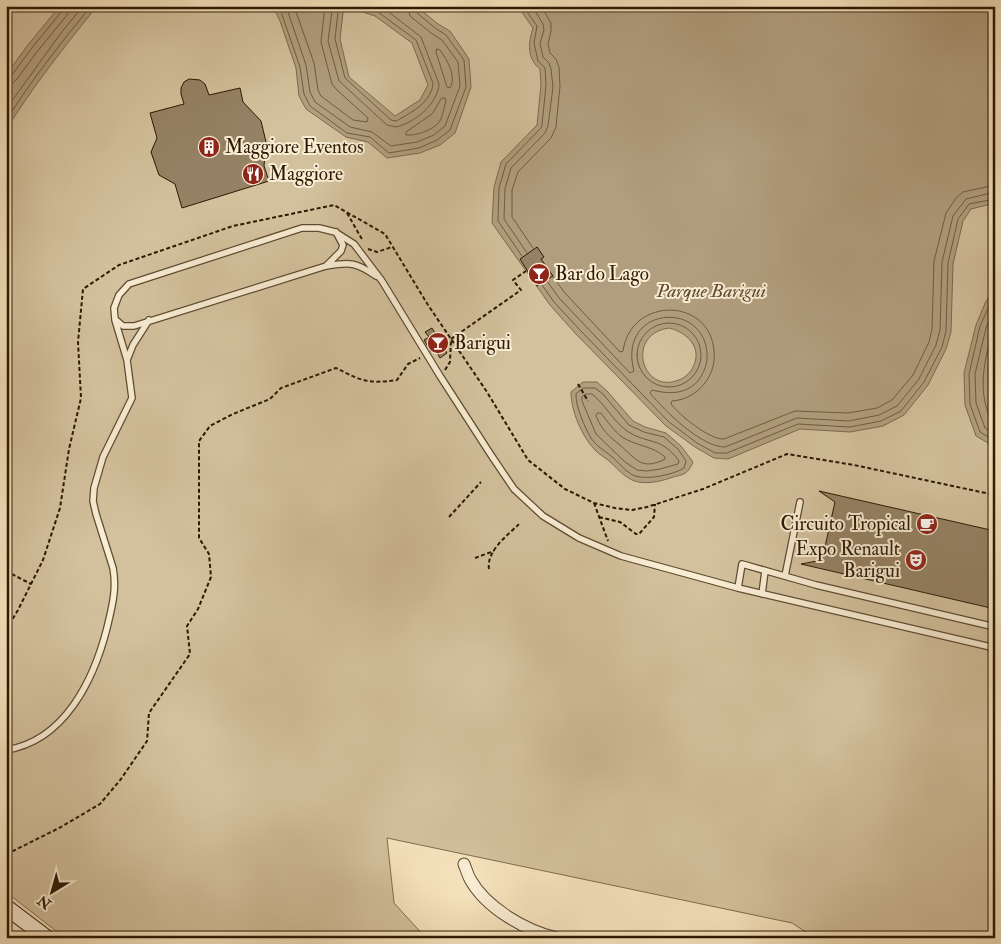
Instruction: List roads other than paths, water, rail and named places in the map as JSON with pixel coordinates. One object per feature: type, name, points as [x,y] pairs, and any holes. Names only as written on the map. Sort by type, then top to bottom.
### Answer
[{"type":"main road","points":[[6,907],[47,938]]},
{"type":"street","points":[[464,864],[470,880],[489,904],[517,922],[555,937]]},
{"type":"lane","points":[[6,750],[30,743],[44,735],[60,721],[84,688],[102,646],[114,597],[115,578],[96,514],[93,501],[94,488],[103,457],[132,398],[127,360],[114,308],[119,295],[128,284],[302,228],[319,228],[335,232],[354,244],[382,280],[426,354],[514,489],[543,516],[579,538],[621,556],[738,588],[995,648]]},
{"type":"lane","points":[[326,266],[341,251],[343,244],[335,232]]},
{"type":"lane","points":[[116,320],[124,326],[134,326],[326,266],[348,262],[364,267],[382,280]]},
{"type":"lane","points":[[127,360],[133,345],[149,320]]},
{"type":"lane","points":[[785,576],[800,502]]},
{"type":"lane","points":[[738,588],[742,564],[816,585],[995,627]]},
{"type":"lane","points":[[762,594],[765,570]]},
{"type":"water","points":[[60,6],[97,6],[38,82],[6,130],[6,75]]},
{"type":"water","points":[[273,6],[416,6],[450,31],[469,59],[471,87],[455,133],[440,145],[420,153],[387,158],[368,142],[346,137],[306,109],[299,96],[296,68]],"holes":[[[350,8],[375,16],[412,43],[428,85],[420,100],[395,116],[349,77],[340,39],[343,13]]]},
{"type":"water","points":[[514,6],[995,6],[995,203],[971,209],[963,221],[953,264],[951,332],[946,349],[928,385],[904,415],[883,426],[850,432],[800,429],[728,459],[714,458],[666,426],[575,333],[550,305],[492,223],[494,187],[501,162],[537,125],[541,85],[540,69],[531,56],[530,39],[533,28],[521,11]],"holes":[[[669,328],[687,337],[695,347],[696,360],[692,370],[684,378],[664,382],[654,378],[647,371],[643,361],[643,350],[647,340],[656,332]]]},
{"type":"water","points":[[995,291],[995,447],[976,436],[965,405],[964,373],[976,325],[986,301]]},
{"type":"water","points":[[583,382],[597,382],[633,421],[645,427],[666,433],[681,446],[693,462],[689,470],[681,475],[661,481],[636,482],[628,478],[597,452],[586,439],[578,423],[571,392]]},
{"type":"place","name":"Maggiore Eventos","points":[[209,147]]},
{"type":"place","name":"Maggiore","points":[[253,174]]},
{"type":"place","name":"Bar do Lago","points":[[539,274]]},
{"type":"place","name":"Barigui","points":[[438,343]]},
{"type":"place","name":"Circuito Tropical","points":[[927,524]]},
{"type":"place","name":"Expo Renault Barigui","points":[[916,560]]},
{"type":"park label","name":"Parque Barigui","points":[[711,291]]}]
